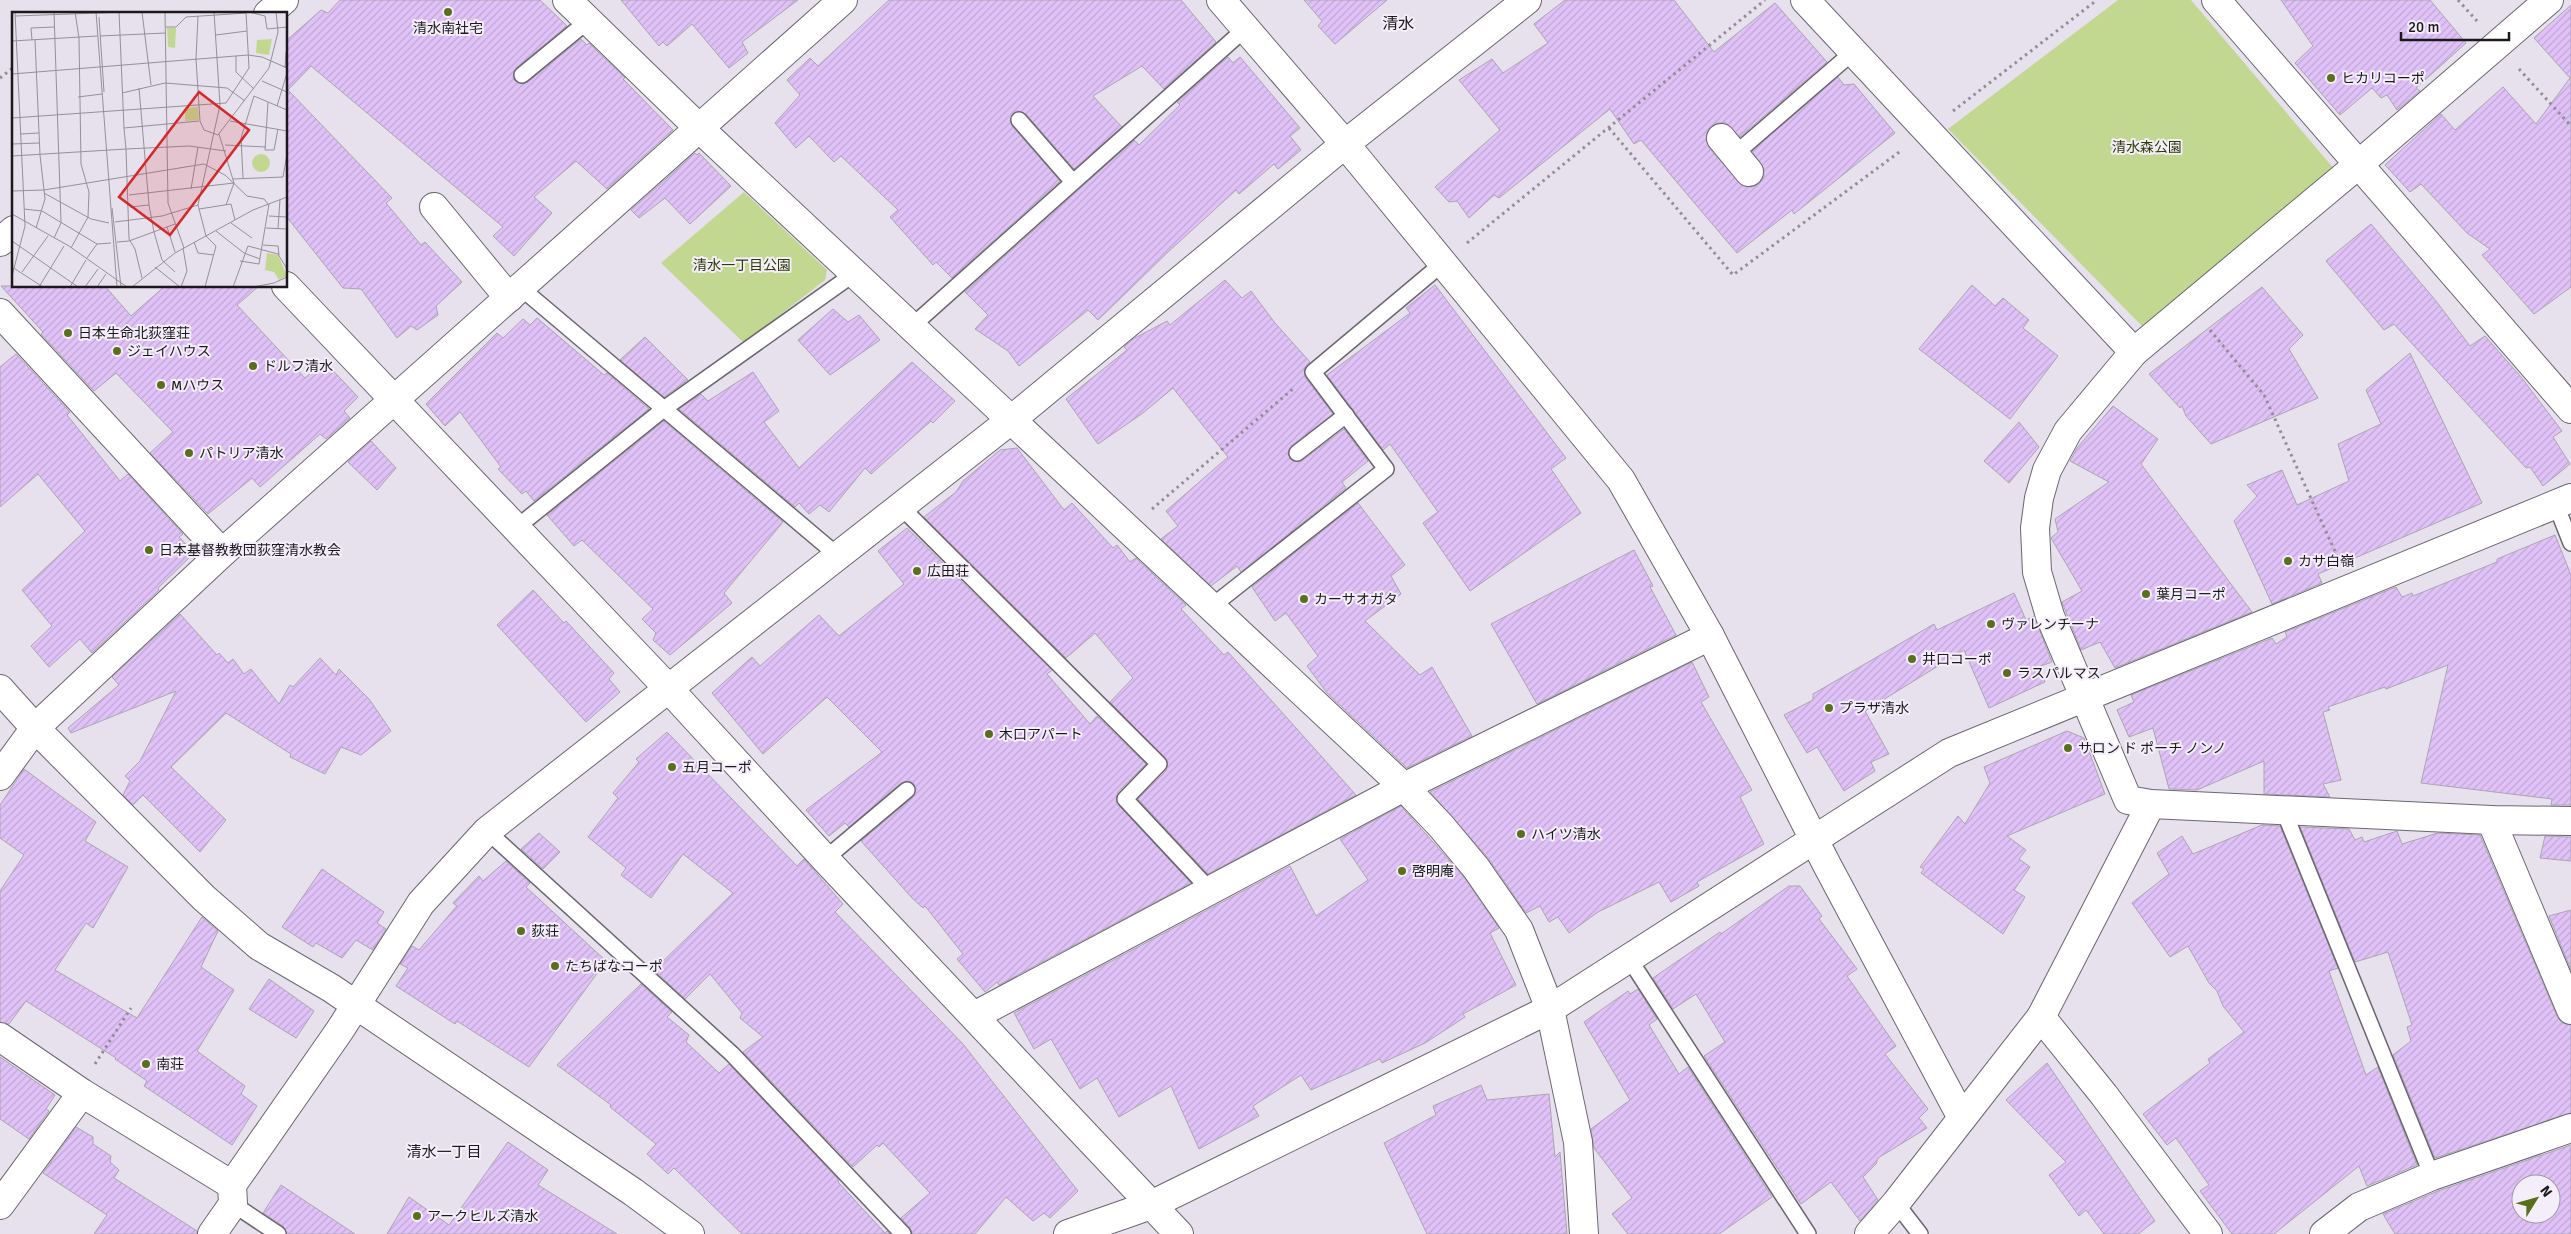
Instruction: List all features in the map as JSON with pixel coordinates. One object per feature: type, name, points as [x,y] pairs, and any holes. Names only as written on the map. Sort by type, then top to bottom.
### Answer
[{"type":"street","points":[[270,12],[284,0]]},
{"type":"street","points":[[0,776],[35,728],[222,553],[843,0]]},
{"type":"street","points":[[1221,0],[1345,144],[1621,480],[1710,636],[1814,840],[1962,1118]]},
{"type":"street","points":[[212,1234],[233,1194],[422,903],[486,831],[1011,420],[1345,144],[1527,0]]},
{"type":"street","points":[[1805,0],[1926,132],[2134,352]]},
{"type":"street","points":[[2216,0],[2571,409]]},
{"type":"street","points":[[2140,802],[2084,696],[2050,616],[2037,572],[2035,528],[2039,498],[2047,470],[2068,431],[2134,352],[2359,164],[2549,0]]},
{"type":"street","points":[[578,7],[700,129],[1404,787],[1441,826],[1476,868],[1520,930],[1550,1009],[1578,1142],[1584,1234]]},
{"type":"street","points":[[434,207],[515,293]]},
{"type":"street","points":[[0,242],[12,232]]},
{"type":"street","points":[[288,288],[668,688],[825,859],[1179,1234]]},
{"type":"street","points":[[0,312],[222,553]]},
{"type":"street","points":[[1068,1234],[1151,1205],[1550,1009],[1630,960],[1949,753],[2563,501]]},
{"type":"street","points":[[974,1016],[1404,787],[1710,636]]},
{"type":"street","points":[[0,689],[35,728],[204,898],[258,946],[331,988],[633,1192],[690,1234]]},
{"type":"street","points":[[2140,802],[2491,820],[2571,821]]},
{"type":"street","points":[[1869,1234],[1896,1203],[2041,1017],[2140,802]]},
{"type":"street","points":[[2491,820],[2571,1010]]},
{"type":"street","points":[[2041,1017],[2104,1095],[2208,1234]]},
{"type":"street","points":[[0,1037],[233,1194]]},
{"type":"street","points":[[0,1205],[81,1091]]},
{"type":"street","points":[[2324,1234],[2359,1207],[2432,1176],[2571,1128]]},
{"type":"lane","points":[[522,75],[578,7]]},
{"type":"lane","points":[[911,327],[1246,28]]},
{"type":"lane","points":[[1735,154],[1853,52]]},
{"type":"lane","points":[[1019,120],[1073,182]]},
{"type":"lane","points":[[1211,608],[1386,469],[1313,372],[1443,263]]},
{"type":"lane","points":[[516,528],[664,408],[854,273]]},
{"type":"lane","points":[[515,293],[664,408],[837,555]]},
{"type":"lane","points":[[1297,453],[1346,416]]},
{"type":"lane","points":[[2563,501],[2571,543]]},
{"type":"lane","points":[[900,506],[1159,764],[1125,799],[1210,890]]},
{"type":"lane","points":[[825,859],[907,790]]},
{"type":"lane","points":[[2283,809],[2432,1176]]},
{"type":"lane","points":[[486,831],[732,1054],[903,1234]]},
{"type":"lane","points":[[1630,960],[1808,1234]]},
{"type":"lane","points":[[233,1194],[278,1234]]},
{"type":"lane","points":[[1896,1203],[1920,1234]]},
{"type":"path","points":[[1443,263],[1765,0]]},
{"type":"path","points":[[1609,128],[1733,275],[1926,132],[2097,0]]},
{"type":"path","points":[[0,78],[12,69]]},
{"type":"path","points":[[2190,306],[2264,395],[2352,588]]},
{"type":"path","points":[[1127,529],[1313,372]]},
{"type":"path","points":[[81,1091],[132,1008]]},
{"type":"green space","name":"清水森公園","points":[[2118,0],[2191,0],[2335,170],[2142,326],[1948,129]]},
{"type":"green space","name":"清水一丁目公園","points":[[744,192],[827,270],[825,280],[744,343],[661,263]]},
{"type":"building","points":[[340,0],[540,0],[567,26],[516,68],[513,76],[515,81],[523,84],[528,82],[581,39],[587,45],[589,43],[625,78],[623,79],[673,130],[607,189],[576,161],[534,197],[552,213],[514,256],[493,236],[503,227],[311,66],[288,90],[288,39],[321,10],[328,13]]},
{"type":"building","points":[[621,0],[798,0],[742,42],[748,53],[729,68],[692,24],[667,46],[663,42],[659,46]]},
{"type":"building","points":[[889,0],[1181,0],[1216,42],[1164,89],[1142,66],[1093,96],[1122,127],[1074,169],[1026,114],[1018,111],[1013,113],[1010,121],[1012,126],[1060,181],[952,278],[936,262],[933,265],[890,217],[898,210],[841,156],[834,162],[809,136],[796,148],[775,123],[800,95],[787,80],[810,58],[818,66]]},
{"type":"building","points":[[1304,0],[1387,0],[1335,44],[1318,26],[1322,21]]},
{"type":"building","points":[[1565,0],[1674,0],[1714,52],[1775,3],[1827,62],[1740,137],[1726,123],[1718,123],[1711,126],[1707,132],[1706,140],[1709,148],[1743,186],[1752,187],[1759,184],[1764,177],[1764,169],[1752,151],[1838,77],[1844,85],[1854,84],[1895,133],[1794,214],[1792,210],[1737,253],[1641,140],[1634,144],[1610,109],[1499,198],[1494,195],[1469,218],[1457,201],[1449,202],[1435,187],[1500,130],[1459,80],[1492,59],[1503,73],[1548,43],[1534,24]]},
{"type":"building","points":[[2281,0],[2430,0],[2466,43],[2416,88],[2420,91],[2397,110],[2387,95],[2381,98],[2372,88],[2340,115],[2295,63],[2313,46]]},
{"type":"building","points":[[2571,5],[2571,287],[2534,314],[2482,255],[2490,249],[2467,233],[2421,184],[2410,192],[2385,165],[2441,114],[2455,130],[2503,87],[2536,124],[2570,78],[2534,38]]},
{"type":"building","points":[[1228,57],[1233,63],[1240,57],[1300,128],[1290,136],[1301,150],[1278,169],[1274,164],[1239,194],[1236,190],[1098,320],[1088,310],[1019,366],[1008,351],[975,329],[988,315],[965,292],[1134,140],[1139,145],[1180,105],[1177,102]]},
{"type":"building","points":[[288,90],[392,198],[386,203],[421,245],[425,242],[462,282],[436,306],[438,315],[417,330],[411,326],[397,338],[361,289],[343,288],[288,219]]},
{"type":"building","points":[[695,153],[697,155],[699,153],[731,186],[690,224],[665,198],[639,218],[631,210]]},
{"type":"building","points":[[2371,224],[2436,301],[2470,346],[2485,336],[2521,377],[2562,431],[2553,437],[2570,464],[2543,486],[2530,467],[2526,468],[2394,324],[2384,330],[2326,261]]},
{"type":"building","points":[[1225,280],[1242,298],[1251,291],[1275,323],[1310,362],[1304,369],[1305,377],[1333,414],[1291,446],[1288,454],[1290,459],[1298,462],[1303,460],[1344,429],[1368,461],[1342,482],[1346,488],[1241,572],[1237,566],[1211,586],[1161,539],[1178,526],[1166,511],[1228,457],[1173,388],[1143,413],[1098,444],[1066,399],[1127,350],[1124,347],[1133,339],[1167,321],[1170,325]]},
{"type":"building","points":[[1435,285],[1566,458],[1551,469],[1581,513],[1470,591],[1423,523],[1438,512],[1390,444],[1383,450],[1327,375],[1410,313],[1406,308]]},
{"type":"building","points":[[1972,285],[1995,306],[2003,298],[2029,320],[2023,328],[2058,356],[2010,419],[1919,349]]},
{"type":"building","points":[[1,286],[12,286],[12,288],[107,288],[131,316],[163,288],[257,288],[237,305],[305,378],[324,361],[358,397],[344,411],[350,418],[326,439],[320,434],[260,487],[252,478],[208,514],[150,453],[173,432],[116,373],[94,391],[41,334],[43,332]]},
{"type":"building","points":[[2262,287],[2303,335],[2289,349],[2318,398],[2211,444],[2186,416],[2182,406],[2180,408],[2149,374]]},
{"type":"building","points":[[833,309],[848,322],[859,315],[880,340],[830,375],[798,340]]},
{"type":"building","points":[[537,318],[604,375],[607,373],[649,409],[534,501],[526,491],[522,494],[498,469],[501,467],[460,412],[445,426],[426,404],[497,333],[503,338],[523,319],[530,325]]},
{"type":"building","points":[[645,337],[688,380],[664,397],[620,360]]},
{"type":"building","points":[[2410,353],[2482,503],[2318,574],[2322,583],[2272,604],[2234,521],[2257,496],[2247,485],[2282,470],[2297,505],[2349,481],[2338,444],[2381,424],[2366,390]]},
{"type":"building","points":[[16,354],[70,412],[67,415],[120,481],[128,474],[183,534],[179,537],[194,553],[158,588],[159,590],[92,653],[80,639],[49,667],[31,646],[52,626],[22,590],[85,531],[38,474],[0,507],[0,367]]},
{"type":"building","points":[[912,362],[955,401],[933,423],[931,421],[871,474],[865,468],[829,512],[820,505],[809,514],[799,503],[795,507],[679,409],[701,394],[708,401],[753,372],[779,411],[764,422],[799,468]]},
{"type":"building","points":[[2113,406],[2158,439],[2141,464],[2252,612],[2115,668],[2100,642],[2081,650],[2062,602],[2082,591],[2051,538],[2058,532],[2055,519],[2109,482],[2070,461],[2077,448]]},
{"type":"building","points":[[664,421],[783,522],[724,593],[732,603],[670,655],[653,640],[656,633],[642,619],[653,609],[582,540],[574,546],[547,515]]},
{"type":"building","points":[[2019,422],[2039,447],[2009,483],[1984,461]]},
{"type":"building","points":[[371,441],[396,468],[377,490],[348,462]]},
{"type":"building","points":[[1017,448],[1064,510],[1072,503],[1113,548],[1117,545],[1130,562],[1136,558],[1186,605],[1181,609],[1224,655],[1228,652],[1356,795],[1208,874],[1138,799],[1166,771],[1168,762],[1110,702],[1133,678],[1095,633],[1066,658],[924,517],[956,492],[963,481],[1000,450]]},
{"type":"building","points":[[1358,503],[1405,565],[1391,576],[1401,594],[1365,621],[1420,675],[1432,667],[1472,736],[1407,768],[1327,693],[1307,666],[1318,656],[1286,613],[1275,621],[1252,587]]},
{"type":"building","points":[[907,528],[1052,670],[1047,674],[1090,724],[1097,716],[1146,764],[1118,792],[1116,802],[1191,883],[999,985],[997,982],[985,992],[957,959],[963,954],[925,906],[923,908],[912,898],[861,841],[913,797],[916,789],[914,784],[910,781],[901,783],[849,827],[845,823],[829,836],[806,810],[882,752],[827,697],[763,754],[712,693],[752,657],[760,666],[819,615],[839,636],[904,584],[878,551]]},
{"type":"building","points":[[2555,535],[2571,575],[2571,805],[2551,805],[2552,799],[2421,783],[2448,665],[2386,689],[2385,687],[2328,707],[2330,710],[2323,712],[2341,780],[2323,784],[2330,797],[2264,794],[2264,761],[2197,790],[2169,789],[2153,728],[2129,737],[2117,710],[2134,702],[2131,695],[2272,638],[2276,644],[2287,637],[2285,632],[2396,587],[2402,597],[2412,593],[2413,596],[2497,562],[2497,559]]},
{"type":"building","points":[[1634,550],[1653,586],[1650,587],[1676,635],[1537,704],[1491,624]]},
{"type":"building","points":[[533,590],[564,623],[566,621],[614,673],[609,679],[620,692],[586,722],[497,625]]},
{"type":"building","points":[[2014,593],[2026,620],[2034,616],[2052,662],[2038,667],[2045,682],[1989,708],[1964,650],[1865,711],[1889,754],[1871,762],[1875,771],[1844,791],[1817,747],[1807,753],[1784,715],[1813,700],[1813,694],[1934,624],[1937,630]]},
{"type":"building","points":[[180,614],[217,655],[219,653],[228,663],[233,659],[244,674],[251,669],[279,704],[290,685],[293,687],[320,658],[336,675],[339,669],[369,699],[391,731],[361,755],[341,747],[325,774],[290,757],[291,754],[226,713],[171,767],[226,820],[200,852],[143,795],[133,805],[123,795],[130,781],[125,776],[140,761],[176,691],[71,733],[68,728],[119,685],[112,677]]},
{"type":"building","points":[[1692,662],[1709,697],[1701,702],[1752,790],[1740,797],[1764,844],[1697,882],[1699,886],[1671,902],[1659,882],[1598,912],[1569,933],[1558,917],[1549,922],[1540,906],[1526,913],[1488,858],[1430,792]]},
{"type":"building","points":[[2067,731],[2084,738],[2105,794],[2007,836],[2026,850],[2019,859],[2030,867],[2014,890],[2025,897],[2003,934],[1921,873],[1924,869],[1920,867],[1958,816],[1965,824],[1990,783],[1984,767]]},
{"type":"building","points":[[667,732],[797,866],[804,859],[843,904],[835,912],[963,1044],[1078,1191],[1050,1218],[1044,1213],[1033,1221],[1006,1197],[975,1234],[912,1234],[910,1228],[901,1218],[930,1193],[883,1143],[879,1147],[877,1145],[853,1167],[743,1052],[763,1037],[740,1018],[742,1013],[710,974],[685,999],[654,970],[733,893],[683,854],[651,898],[621,875],[626,868],[588,837],[618,798],[613,793],[639,762],[636,759]]},
{"type":"building","points":[[24,769],[96,822],[85,841],[128,867],[93,928],[86,923],[55,970],[137,1018],[202,917],[218,931],[201,967],[234,990],[197,1051],[245,1086],[241,1094],[257,1106],[232,1145],[144,1086],[147,1081],[116,1058],[26,1001],[9,1024],[0,1022],[0,891],[24,855],[0,838],[0,805]]},
{"type":"building","points":[[1401,806],[1464,877],[1499,928],[1490,933],[1516,985],[1463,1014],[1465,1017],[1425,1043],[1382,1063],[1380,1059],[1311,1090],[1301,1075],[1253,1106],[1259,1116],[1199,1149],[1171,1086],[1119,1117],[1097,1078],[1080,1089],[1051,1039],[1034,1049],[1014,1013],[1290,866],[1316,916],[1368,880],[1340,839]]},
{"type":"building","points":[[2262,825],[2280,826],[2338,968],[2329,971],[2366,1075],[2378,1067],[2417,1165],[2367,1186],[2359,1166],[2274,1234],[2232,1234],[2200,1191],[2209,1185],[2176,1138],[2167,1145],[2143,1114],[2210,1063],[2208,1059],[2244,1032],[2223,1006],[2217,991],[2209,983],[2188,946],[2170,957],[2132,903],[2169,874],[2157,853],[2182,836],[2193,854]]},
{"type":"building","points":[[2300,827],[2349,829],[2355,840],[2362,837],[2364,842],[2397,831],[2402,844],[2438,833],[2480,835],[2557,1016],[2562,1023],[2571,1025],[2571,1113],[2435,1158],[2393,1055],[2411,1041],[2407,1027],[2412,1025],[2388,952],[2355,962]]},
{"type":"building","points":[[539,833],[560,852],[543,869],[521,849]]},
{"type":"building","points":[[2545,836],[2571,837],[2571,861],[2540,858]]},
{"type":"building","points":[[506,861],[530,883],[526,887],[606,961],[529,1067],[457,1021],[455,1024],[396,986],[408,968],[400,964],[412,946],[419,950],[457,906],[453,903],[479,876],[483,881]]},
{"type":"building","points":[[322,869],[384,912],[377,923],[386,929],[373,950],[356,940],[342,958],[316,943],[313,947],[282,927]]},
{"type":"building","points":[[1789,886],[1800,886],[1822,916],[1819,919],[1857,969],[1847,976],[1896,1046],[1885,1054],[1928,1109],[1919,1118],[1927,1128],[1878,1158],[1876,1164],[1863,1177],[1878,1200],[1860,1221],[1831,1182],[1801,1204],[1704,1056],[1725,1042],[1696,994],[1673,1009],[1653,978],[1720,932],[1721,934]]},
{"type":"building","points":[[2571,910],[2571,970],[2549,916]]},
{"type":"building","points":[[269,979],[314,1011],[296,1038],[249,1009]]},
{"type":"building","points":[[641,984],[672,1012],[667,1017],[689,1035],[686,1042],[719,1073],[729,1064],[839,1180],[838,1182],[885,1233],[887,1231],[890,1234],[742,1234],[674,1168],[668,1174],[647,1154],[656,1144],[610,1107],[611,1105],[557,1065]]},
{"type":"building","points":[[1638,989],[1657,1019],[1649,1025],[1679,1074],[1688,1067],[1772,1197],[1719,1234],[1628,1234],[1612,1214],[1632,1198],[1594,1148],[1591,1129],[1630,1100],[1584,1022],[1628,991],[1630,994]]},
{"type":"building","points":[[0,1057],[55,1095],[46,1109],[49,1111],[29,1139],[0,1119]]},
{"type":"building","points":[[2047,1063],[2155,1221],[2138,1234],[2104,1234],[2086,1210],[2079,1216],[2049,1175],[2066,1162],[2006,1100]]},
{"type":"building","points":[[1481,1085],[1487,1100],[1549,1094],[1555,1157],[1560,1152],[1567,1234],[1427,1234],[1384,1143],[1436,1115],[1433,1106]]},
{"type":"building","points":[[76,1127],[93,1137],[93,1144],[111,1156],[110,1162],[119,1170],[114,1178],[197,1231],[197,1234],[94,1234],[107,1215],[43,1173]]},
{"type":"building","points":[[508,1142],[548,1170],[538,1185],[617,1234],[387,1234],[409,1197],[449,1225]]},
{"type":"building","points":[[2571,1145],[2571,1234],[2395,1234],[2383,1214],[2438,1191]]},
{"type":"building","points":[[281,1185],[355,1234],[287,1234],[283,1226],[263,1213]]},
{"type":"place","name":"清水南社宅","points":[[448,12]]},
{"type":"place","name":"ヒカリコーポ","points":[[2331,78]]},
{"type":"place","name":"日本生命北荻窪荘","points":[[68,333]]},
{"type":"place","name":"ジェイハウス","points":[[117,351]]},
{"type":"place","name":"ドルフ清水","points":[[253,366]]},
{"type":"place","name":"Mハウス","points":[[161,385]]},
{"type":"place","name":"パトリア清水","points":[[189,453]]},
{"type":"place","name":"日本基督教教団荻窪清水教会","points":[[149,550]]},
{"type":"place","name":"カサ白嶺","points":[[2288,561]]},
{"type":"place","name":"広田荘","points":[[917,571]]},
{"type":"place","name":"葉月コーポ","points":[[2146,594]]},
{"type":"place","name":"カーサオガタ","points":[[1304,599]]},
{"type":"place","name":"ヴァレンチーナ","points":[[1991,624]]},
{"type":"place","name":"井口コーポ","points":[[1912,659]]},
{"type":"place","name":"ラスパルマス","points":[[2007,673]]},
{"type":"place","name":"プラザ清水","points":[[1829,708]]},
{"type":"place","name":"木口アパート","points":[[989,734]]},
{"type":"place","name":"サロン ド ポーチ ノンノ","points":[[2068,748]]},
{"type":"place","name":"五月コーポ","points":[[672,767]]},
{"type":"place","name":"ハイツ清水","points":[[1521,834]]},
{"type":"place","name":"啓明庵","points":[[1402,871]]},
{"type":"place","name":"荻荘","points":[[521,931]]},
{"type":"place","name":"たちばなコーポ","points":[[555,966]]},
{"type":"place","name":"南荘","points":[[146,1064]]},
{"type":"place","name":"アークヒルズ清水","points":[[417,1216]]},
{"type":"district","name":"清水","points":[[1398,23]]},
{"type":"district","name":"清水一丁目","points":[[444,1152]]}]
